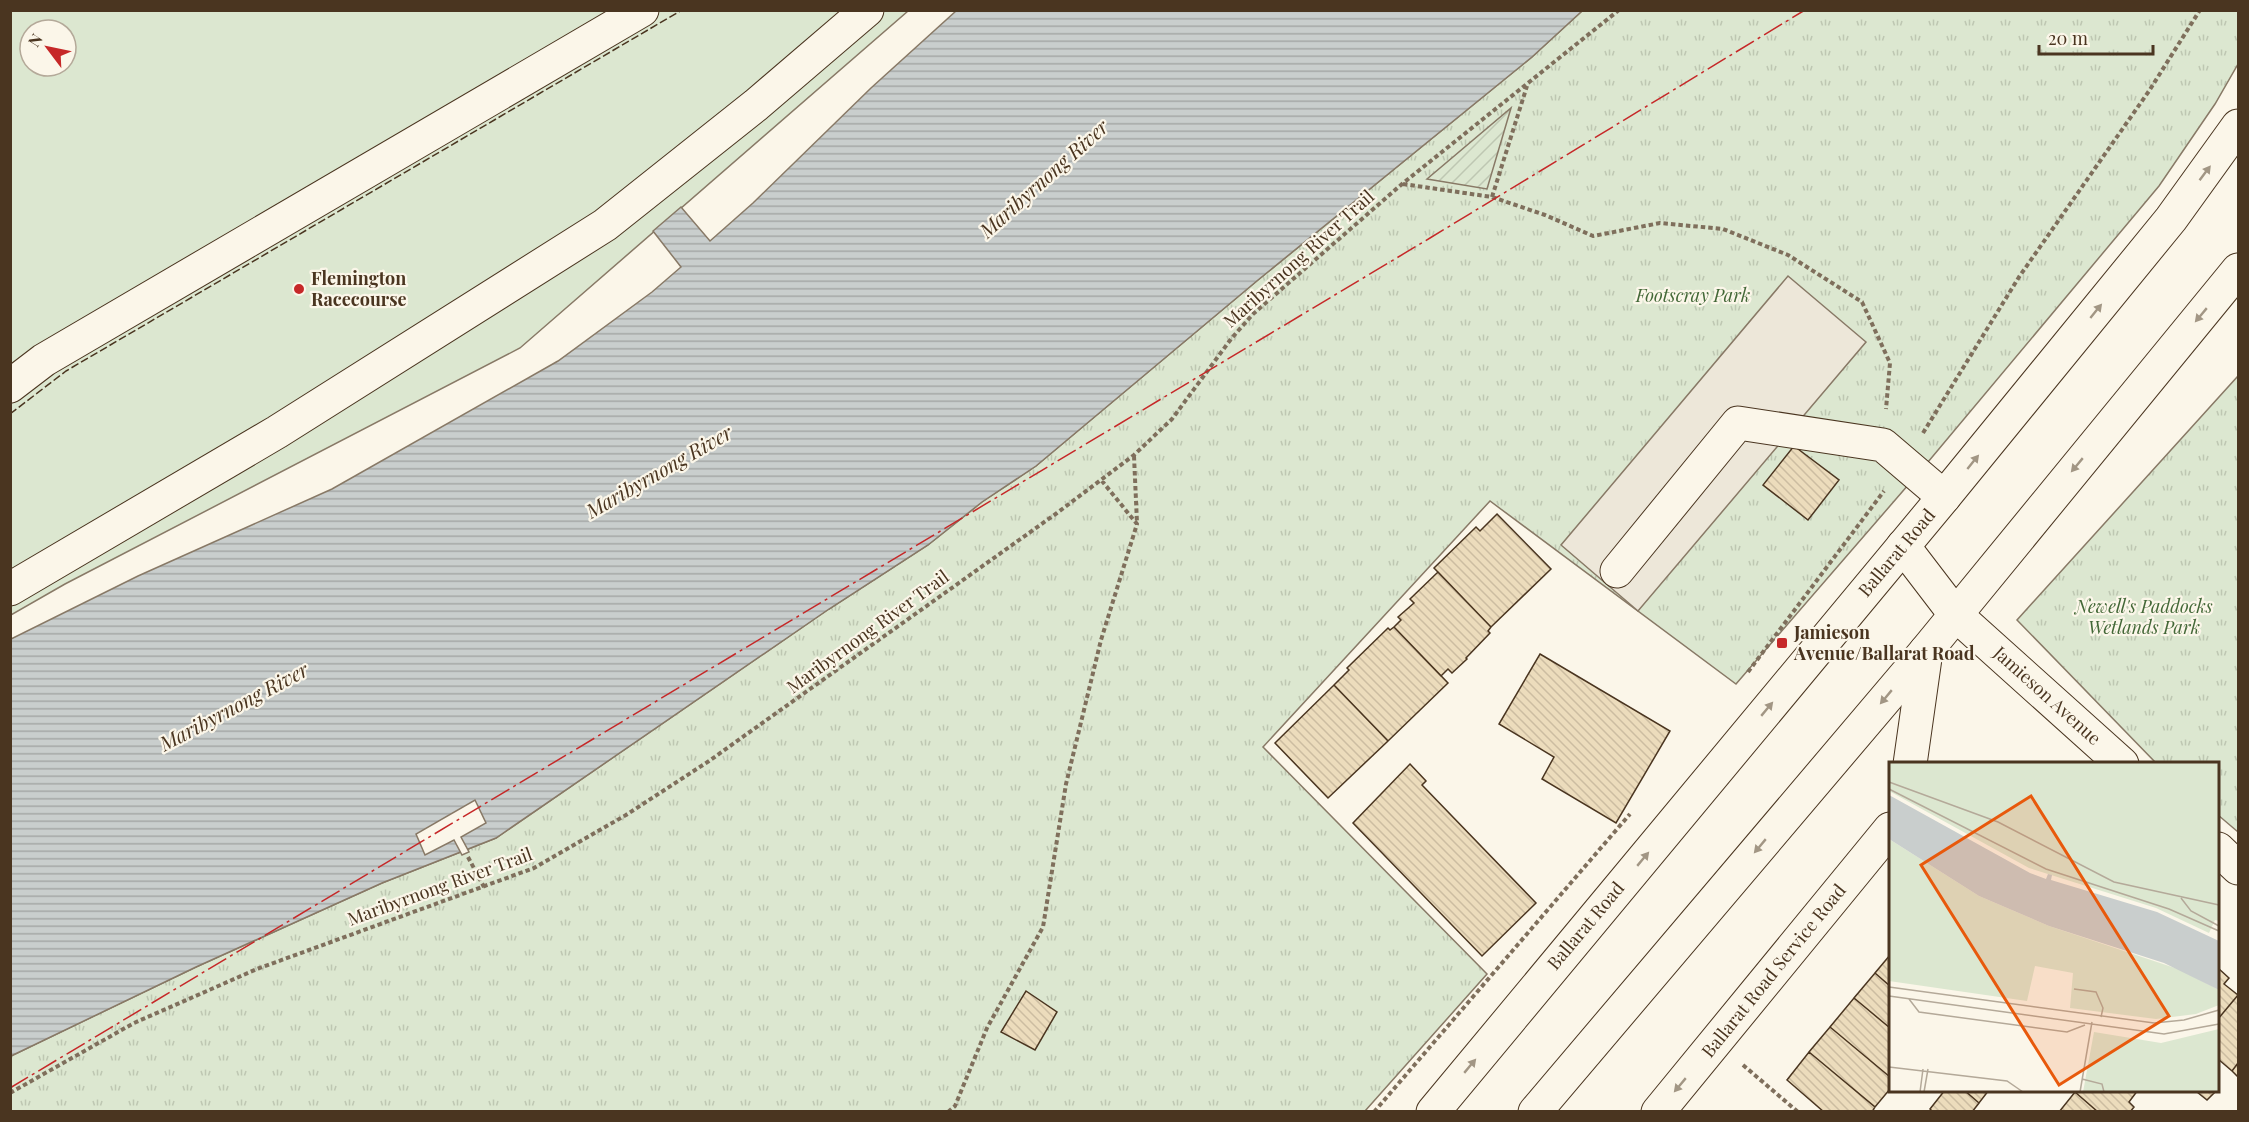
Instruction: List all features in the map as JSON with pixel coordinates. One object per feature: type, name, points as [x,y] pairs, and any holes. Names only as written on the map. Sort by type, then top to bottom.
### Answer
[{"type":"main road","points":[[10,386],[44,360],[642,10]]},
{"type":"main road","points":[[10,589],[277,432],[605,225],[756,105],[867,10]]},
{"type":"main road","name":"Ballarat Road","points":[[1433,1112],[1944,498],[2171,219],[2238,126]]},
{"type":"main road","points":[[1535,1112],[1926,651],[2238,270]]},
{"type":"main road","points":[[1617,571],[1738,423],[1894,454],[1944,498]]},
{"type":"main road","name":"Jamieson Avenue","points":[[1903,546],[1955,614],[2120,762]]},
{"type":"main road","points":[[1910,762],[1926,651]]},
{"type":"main road","name":"Ballarat Road Service Road","points":[[1658,1112],[1889,830]]},
{"type":"main road","points":[[2219,851],[2238,868]]},
{"type":"path","name":"Maribyrnong River Trail","points":[[10,1094],[134,1023],[257,969],[534,868],[626,815],[709,761],[1102,481],[1134,455],[1172,419],[1231,339],[1253,314],[1402,183],[1527,86],[1619,10]]},
{"type":"path","points":[[1747,673],[1894,454],[2150,91],[2200,10]]},
{"type":"path","points":[[1492,197],[1527,86]]},
{"type":"path","points":[[1402,183],[1492,197],[1545,215],[1593,236],[1660,223],[1723,229],[1788,255],[1862,302],[1890,363],[1894,454]]},
{"type":"path","points":[[948,1112],[955,1106],[987,1028],[1043,927],[1066,784],[1101,640],[1137,524],[1134,455]]},
{"type":"path","points":[[1102,481],[1137,524]]},
{"type":"path","points":[[1374,1112],[1632,811]]},
{"type":"path","points":[[468,857],[484,887]]},
{"type":"path","points":[[1716,1042],[1798,1112]]},
{"type":"green space","name":"Flemington Racecourse","points":[[11,11],[908,11],[520,348],[65,584],[11,615]]},
{"type":"green space","name":"Footscray Park","points":[[1582,11],[2238,11],[2238,64],[2215,104],[2159,186],[1928,462],[1736,684],[1490,501],[1263,747],[1487,974],[1365,1111],[11,1112],[11,1056],[196,967],[382,883],[496,838],[829,609],[928,545],[982,502],[1036,466],[1258,280],[1532,57]]},
{"type":"green space","points":[[1511,108],[1487,189],[1427,179]]},
{"type":"green space","name":"Newell's Paddocks Wetlands Park","points":[[2238,376],[2238,832],[2219,816],[2219,762],[2155,762],[2017,620]]},
{"type":"shaded area","points":[[1788,276],[1866,342],[1638,611],[1561,545]]},
{"type":"water","name":"Maribyrnong River","points":[[956,11],[1582,11],[1532,57],[1258,280],[1036,466],[982,502],[928,545],[829,609],[496,838],[382,883],[196,967],[11,1056],[11,639],[138,576],[332,489],[558,361],[652,292],[681,267],[653,231],[681,207],[710,241],[753,203],[871,88]]},
{"type":"pier","points":[[475,800],[486,823],[461,837],[469,852],[462,855],[454,840],[425,855],[416,834]]},
{"type":"building","points":[[1794,446],[1839,480],[1808,520],[1763,485]]},
{"type":"building","points":[[1497,514],[1551,569],[1491,627],[1434,568],[1476,527],[1480,531]]},
{"type":"building","points":[[1438,572],[1491,627],[1488,631],[1490,633],[1467,659],[1452,673],[1448,669],[1441,676],[1394,627],[1401,620],[1398,617],[1414,603],[1410,599]]},
{"type":"building","points":[[1394,627],[1448,683],[1388,741],[1334,685],[1349,670],[1347,668],[1388,628],[1390,630]]},
{"type":"building","points":[[1540,654],[1670,731],[1616,823],[1542,779],[1554,757],[1499,724]]},
{"type":"building","points":[[1334,685],[1388,741],[1328,798],[1275,743]]},
{"type":"building","points":[[1410,764],[1426,781],[1422,785],[1536,903],[1482,956],[1353,823]]},
{"type":"building","points":[[1889,956],[1889,985],[1875,973]]},
{"type":"building","points":[[2219,969],[2229,978],[2224,984],[2238,995],[2219,1018]]},
{"type":"building","points":[[1875,973],[1889,985],[1889,1027],[1854,998]]},
{"type":"building","points":[[1026,991],[1057,1012],[1035,1050],[1001,1032]]},
{"type":"building","points":[[2238,995],[2238,1063],[2232,1071],[2219,1060],[2219,1018]]},
{"type":"building","points":[[1854,998],[1889,1027],[1889,1076],[1830,1027]]},
{"type":"building","points":[[1830,1027],[1889,1076],[1889,1090],[1875,1107],[1809,1052]]},
{"type":"building","points":[[1809,1052],[1875,1107],[1872,1112],[1824,1112],[1787,1080]]},
{"type":"building","points":[[2238,1063],[2238,1077],[2232,1071]]},
{"type":"building","points":[[1943,1092],[1966,1092],[1979,1103],[1972,1112],[1933,1112],[1930,1109]]},
{"type":"building","points":[[1966,1092],[1987,1092],[1979,1103]]},
{"type":"building","points":[[2075,1092],[2136,1092],[2129,1102],[2134,1107],[2130,1112],[2098,1112]]},
{"type":"building","points":[[2075,1092],[2098,1112],[2059,1112]]},
{"type":"building","points":[[2197,1092],[2214,1093],[2207,1100]]},
{"type":"fence","points":[[10,414],[66,371],[682,10]]},
{"type":"power","points":[[10,1088],[1430,238],[1805,10]]},
{"type":"place","name":"Flemington Racecourse","points":[[299,289]]},
{"type":"place","name":"Jamieson Avenue/Ballarat Road","points":[[1782,643]]}]
